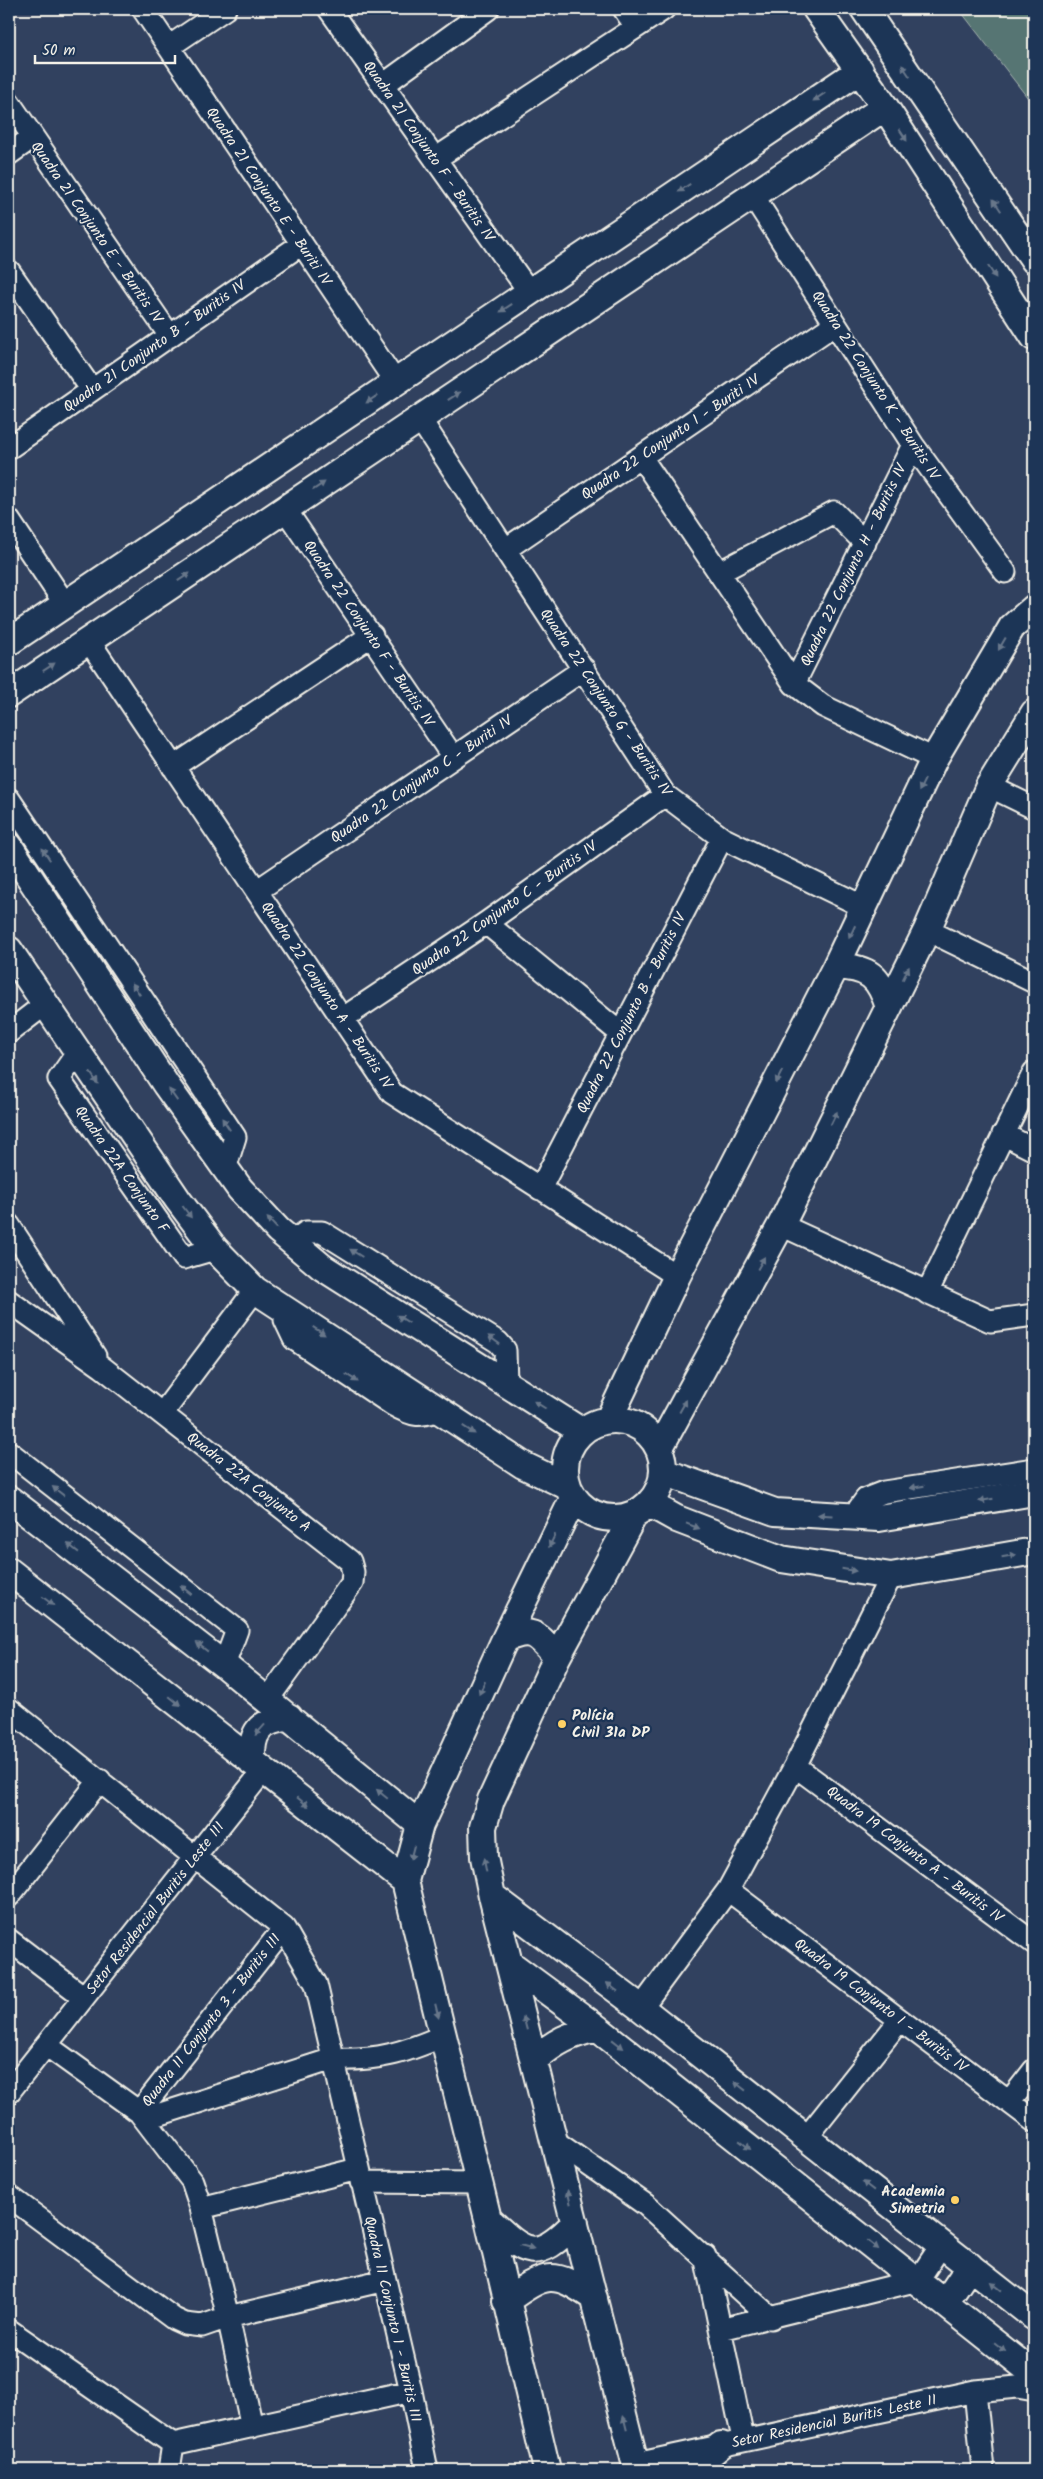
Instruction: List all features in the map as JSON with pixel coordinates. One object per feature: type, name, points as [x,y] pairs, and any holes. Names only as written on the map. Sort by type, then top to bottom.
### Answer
[{"type":"street","name":"Quadra 21 Conjunto E - Buriti IV","points":[[143,9],[170,46],[300,244],[396,383]]},
{"type":"street","points":[[170,46],[225,9]]},
{"type":"street","name":"Quadra 21 Conjunto F - Buritis IV","points":[[329,9],[530,293]]},
{"type":"street","points":[[383,85],[488,9]]},
{"type":"street","points":[[624,9],[636,27]]},
{"type":"street","points":[[435,159],[664,9]]},
{"type":"street","points":[[816,9],[885,107],[1034,337]]},
{"type":"street","points":[[864,9],[1034,260]]},
{"type":"street","points":[[9,642],[860,70]]},
{"type":"street","name":"Quadra 21 Conjunto E - Buritis IV","points":[[9,102],[170,336]]},
{"type":"street","points":[[9,694],[885,107]]},
{"type":"street","points":[[9,154],[32,138]]},
{"type":"street","name":"Quadra 22 Conjunto K - Buritis IV","points":[[753,196],[913,445],[1004,572]]},
{"type":"street","name":"Quadra 21 Conjunto B - Buritis IV","points":[[9,448],[300,244]]},
{"type":"street","points":[[9,271],[92,390]]},
{"type":"street","name":"Quadra 22 Conjunto I - Buriti IV","points":[[506,549],[835,324]]},
{"type":"street","name":"Quadra 22 Conjunto G - Buritis IV","points":[[420,419],[665,795],[722,838],[864,907]]},
{"type":"street","name":"Quadra 22 Conjunto H - Buritis IV","points":[[794,684],[913,445]]},
{"type":"street","points":[[641,457],[794,684],[823,706],[934,760]]},
{"type":"street","name":"Quadra 22 Conjunto F - Buritis IV","points":[[285,509],[453,757]]},
{"type":"street","points":[[720,572],[834,512],[865,542]]},
{"type":"street","points":[[9,520],[65,604]]},
{"type":"street","points":[[609,1419],[677,1276],[836,966],[934,760],[1012,627],[1034,608]]},
{"type":"street","points":[[173,767],[372,635]]},
{"type":"street","name":"Quadra 22 Conjunto A - Buritis IV","points":[[89,640],[173,767],[258,890],[392,1094],[677,1276]]},
{"type":"street","name":"Quadra 22 Conjunto C - Buriti IV","points":[[258,890],[584,669]]},
{"type":"street","points":[[636,2467],[556,2142],[492,1896],[484,1858],[483,1827],[491,1800],[557,1657],[642,1509],[657,1494],[662,1460],[890,1007],[927,930],[989,786],[1034,713]]},
{"type":"street","points":[[989,786],[1034,808]]},
{"type":"street","name":"Quadra 22 Conjunto C - Buritis IV","points":[[342,1020],[486,923],[665,795]]},
{"type":"street","points":[[9,799],[235,1137],[225,1169]]},
{"type":"street","name":"Quadra 22 Conjunto B - Buritis IV","points":[[540,1189],[722,838]]},
{"type":"street","points":[[9,846],[166,1085],[240,1189],[292,1242],[322,1267],[581,1432]]},
{"type":"street","points":[[486,923],[620,1034]]},
{"type":"street","points":[[927,930],[1034,982]]},
{"type":"street","points":[[9,950],[44,1005],[178,1200],[215,1249],[255,1290],[523,1465],[570,1491],[585,1509],[601,1517],[618,1519],[642,1509],[677,1519],[781,1559],[890,1576],[1034,1551]]},
{"type":"street","points":[[836,966],[859,968],[872,976],[884,992],[890,1007]]},
{"type":"street","points":[[9,1032],[44,1005]]},
{"type":"street","points":[[927,1293],[1034,1072]]},
{"type":"street","points":[[1003,1134],[1034,1150]]},
{"type":"street","points":[[9,1225],[102,1366]]},
{"type":"street","points":[[781,1225],[990,1321],[1034,1315]]},
{"type":"street","points":[[162,1414],[255,1290]]},
{"type":"street","name":"Quadra 22A Conjunto A","points":[[11,1307],[102,1366],[350,1561],[353,1572],[352,1583],[268,1699]]},
{"type":"street","points":[[547,2470],[506,2301],[480,2183],[405,1881],[420,1825],[570,1491],[564,1471],[566,1456],[572,1443],[581,1432],[594,1423],[609,1419],[624,1420],[639,1426],[651,1436],[662,1460],[775,1512],[878,1518],[1034,1492]]},
{"type":"street","points":[[9,1452],[237,1630],[224,1665]]},
{"type":"street","points":[[853,1517],[866,1500],[884,1492],[1034,1469]]},
{"type":"street","points":[[9,1499],[268,1699],[420,1825]]},
{"type":"street","points":[[9,1571],[405,1881]]},
{"type":"street","points":[[641,2008],[728,1890],[795,1766],[890,1576]]},
{"type":"street","points":[[505,1639],[520,1632],[531,1633],[541,1639],[557,1657]]},
{"type":"street","points":[[11,1714],[100,1780],[284,1928],[316,1984],[359,2175]]},
{"type":"street","points":[[257,1766],[253,1738],[260,1728],[267,1723],[289,1717]]},
{"type":"street","name":"Setor Residencial Buritis Leste III","points":[[10,2087],[46,2045],[196,1856],[257,1766]]},
{"type":"street","name":"Quadra 19 Conjunto A - Buritis IV","points":[[795,1766],[1034,1943]]},
{"type":"street","points":[[9,1896],[100,1780]]},
{"type":"street","name":"Quadra 19 Conjunto I - Buritis IV","points":[[728,1890],[1034,2120]]},
{"type":"street","points":[[492,1896],[641,2008],[1034,2317]]},
{"type":"street","name":"Quadra 11 Conjunto 3 - Buritis III","points":[[142,2115],[284,1928]]},
{"type":"street","points":[[9,1940],[84,1997]]},
{"type":"street","points":[[509,1962],[597,2028],[918,2280],[1034,2374]]},
{"type":"street","points":[[807,2137],[900,2020]]},
{"type":"street","points":[[534,2060],[554,2043],[568,2035],[597,2028]]},
{"type":"street","points":[[142,2115],[333,2060],[364,2060],[403,2053],[443,2036]]},
{"type":"street","points":[[46,2045],[142,2115],[192,2181],[201,2208],[228,2316],[252,2426]]},
{"type":"street","points":[[1009,2102],[1034,2070]]},
{"type":"street","points":[[556,2142],[646,2205],[772,2318]]},
{"type":"street","points":[[201,2208],[359,2175],[480,2183]]},
{"type":"street","name":"Quadra 11 Conjunto 1 - Buritis III","points":[[359,2175],[411,2390],[427,2470]]},
{"type":"street","points":[[9,2196],[174,2319],[202,2326],[228,2316],[385,2280]]},
{"type":"street","points":[[488,2219],[513,2242],[531,2250],[548,2247],[575,2223]]},
{"type":"street","points":[[722,2329],[918,2280],[942,2244]]},
{"type":"street","points":[[691,2470],[732,2442],[722,2329],[705,2256]]},
{"type":"street","points":[[945,2303],[970,2266]]},
{"type":"street","points":[[506,2301],[530,2284],[547,2278],[570,2281],[594,2298]]},
{"type":"street","points":[[9,2330],[173,2444],[411,2390]]},
{"type":"street","name":"Setor Residencial Buritis Leste II","points":[[636,2467],[732,2442],[975,2391],[1017,2387],[1034,2390]]},
{"type":"street","points":[[975,2391],[983,2470]]},
{"type":"street","points":[[169,2470],[173,2444]]},
{"type":"green space","points":[[959,9],[1034,9],[1034,106]]},
{"type":"place","name":"Polícia Civil 31a DP","points":[[562,1724]]},
{"type":"place","name":"Academia Simetria","points":[[955,2200]]}]
